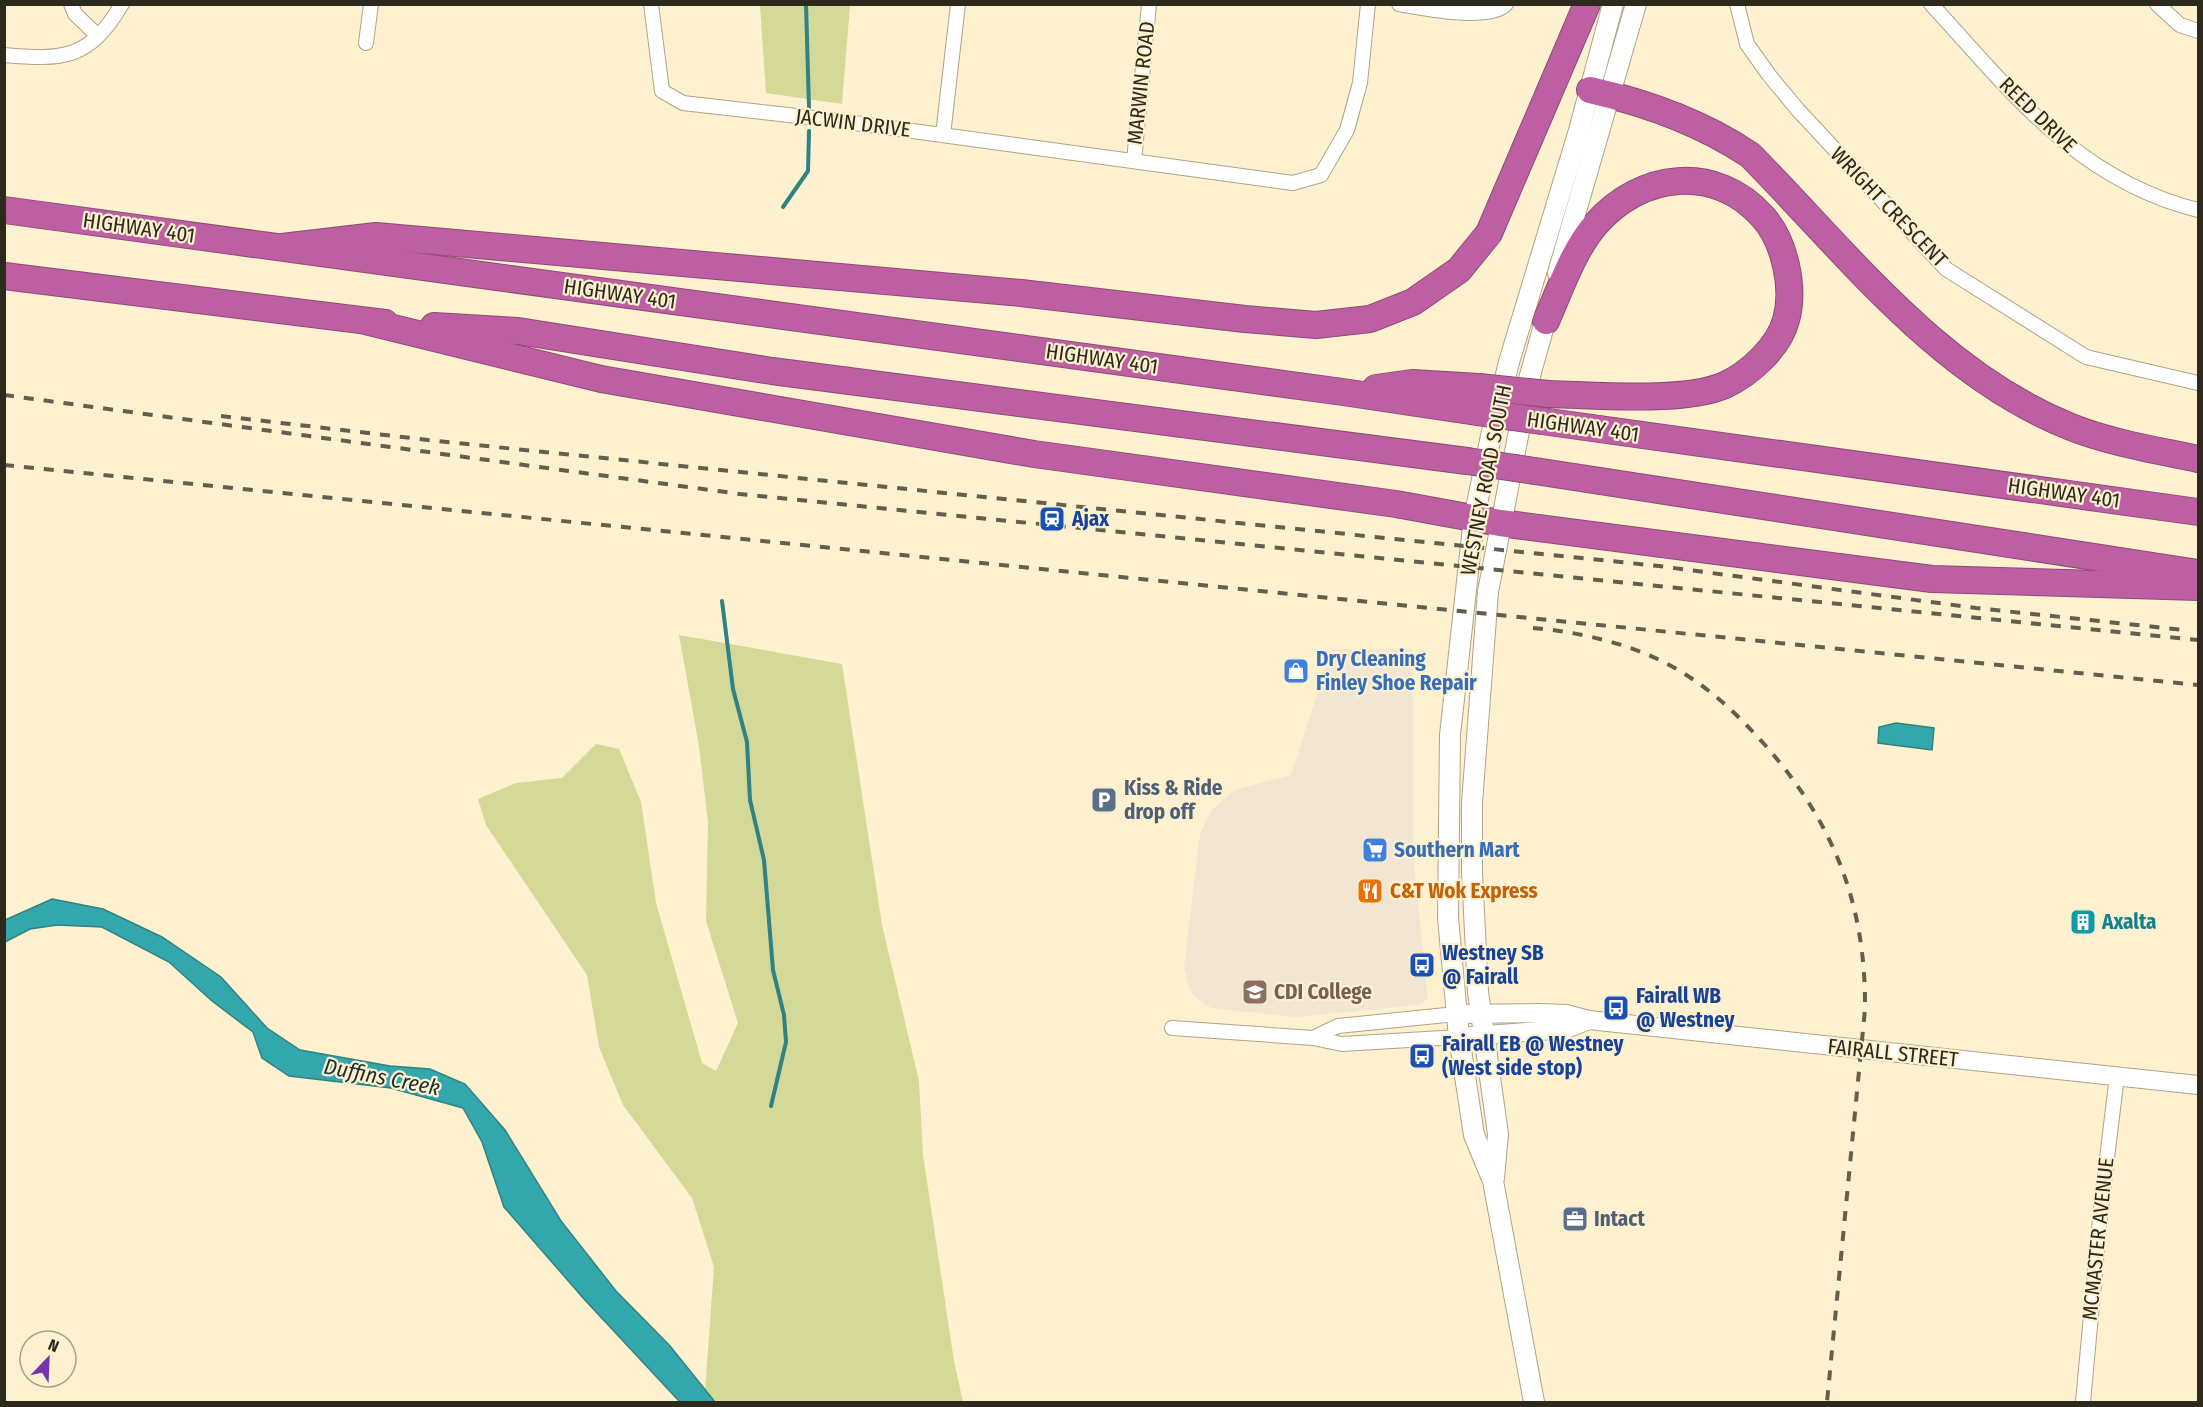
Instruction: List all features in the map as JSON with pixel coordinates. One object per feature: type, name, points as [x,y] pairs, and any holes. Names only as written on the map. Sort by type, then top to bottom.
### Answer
[{"type":"highway","points":[[282,247],[376,236],[1010,292],[1245,319],[1316,324],[1370,319],[1413,302],[1459,270],[1489,234],[1587,4]]},
{"type":"highway","points":[[1601,92],[1684,118],[1724,137],[1750,155],[1926,337],[1991,386],[2070,426],[2122,443],[2199,459]]},
{"type":"highway","points":[[1343,392],[1413,383],[1549,394],[1688,395],[1724,385],[1763,356],[1779,335],[1786,320],[1789,292],[1787,269],[1777,240],[1763,218],[1740,196],[1718,187],[1685,180],[1659,183],[1640,189],[1614,205],[1594,225],[1572,264],[1546,321]]},
{"type":"highway","name":"HIGHWAY 401","points":[[4,210],[1343,392],[2199,512]]},
{"type":"highway","points":[[4,276],[369,322],[518,331],[772,371],[1467,461],[2199,573]]},
{"type":"highway","points":[[369,322],[601,379],[1034,454],[1396,504],[1500,523],[1932,579],[2199,587]]},
{"type":"main road","name":"WESTNEY ROAD SOUTH","points":[[1493,1181],[1498,1134],[1481,1014],[1472,872],[1472,803],[1488,592],[1529,379],[1567,239],[1601,92],[1613,4]]},
{"type":"main road","name":"WESTNEY ROAD SOUTH","points":[[1534,1402],[1493,1181],[1474,1135],[1456,1014],[1448,918],[1449,745],[1474,518],[1509,362],[1601,92],[1636,4]]},
{"type":"street","points":[[71,4],[75,14],[97,35]]},
{"type":"street","points":[[4,55],[50,59],[78,52],[97,35],[122,4]]},
{"type":"street","points":[[366,43],[371,4]]},
{"type":"street","name":"JACWIN DRIVE","points":[[651,4],[662,91],[683,103],[943,135],[1293,183],[1321,175],[1347,130],[1359,83],[1368,4]]},
{"type":"street","points":[[943,135],[958,4]]},
{"type":"street","name":"MARWIN ROAD","points":[[1134,161],[1149,4]]},
{"type":"street","points":[[1399,4],[1465,13],[1498,11],[1506,4]]},
{"type":"street","name":"WRIGHT CRESCENT","points":[[1737,4],[1747,44],[1769,75],[1798,110],[1946,269],[2086,357],[2199,383]]},
{"type":"street","name":"REED DRIVE","points":[[1931,4],[2040,123],[2080,155],[2131,187],[2167,202],[2199,210]]},
{"type":"street","points":[[2157,4],[2180,25],[2199,31]]},
{"type":"street","points":[[1314,1038],[1338,1026],[1456,1014]]},
{"type":"street","name":"FAIRALL STREET","points":[[1456,1014],[1566,1014],[1589,1020],[2199,1085]]},
{"type":"street","name":"FAIRALL STREET","points":[[1459,1037],[1566,1029],[1589,1020]]},
{"type":"street","points":[[1172,1028],[1314,1038],[1342,1044],[1459,1037]]},
{"type":"street","name":"MCMASTER AVENUE","points":[[2084,1402],[2100,1215],[2117,1076]]},
{"type":"shaded area","points":[[1332,649],[1413,649],[1413,855],[1428,999],[1418,1005],[1296,1017],[1211,1008],[1194,996],[1184,967],[1200,834],[1211,811],[1234,790],[1291,775]]},
{"type":"green space","points":[[760,5],[850,5],[842,104],[766,93]]},
{"type":"green space","points":[[679,635],[842,664],[882,925],[919,1081],[923,1155],[954,1361],[963,1402],[715,1402],[705,1391],[714,1267],[692,1198],[623,1105],[599,1047],[587,975],[486,825],[478,799],[516,783],[562,778],[596,744],[619,749],[641,802],[656,903],[702,1063],[716,1071],[738,1023],[706,921],[708,822],[699,746]]},
{"type":"water","points":[[1896,723],[1934,728],[1932,750],[1878,743],[1879,727]]},
{"type":"water","name":"Duffins Creek","points":[[52,899],[103,909],[162,937],[221,977],[267,1028],[300,1050],[390,1066],[430,1069],[465,1084],[505,1130],[561,1221],[616,1291],[670,1346],[715,1402],[681,1402],[678,1400],[584,1299],[504,1207],[482,1142],[463,1108],[391,1088],[289,1076],[262,1058],[253,1032],[212,1001],[169,962],[102,927],[57,925],[30,929],[5,942],[5,920]]},
{"type":"waterway","points":[[806,4],[809,108]]},
{"type":"waterway","points":[[783,207],[808,171],[809,131]]},
{"type":"waterway","points":[[722,601],[733,689],[747,742],[750,800],[764,860],[773,970],[784,1015],[786,1042],[771,1106]]},
{"type":"railway","points":[[4,395],[740,494],[2198,640]]},
{"type":"railway","points":[[221,416],[437,441],[1659,566],[1976,608],[2184,630]]},
{"type":"railway","points":[[4,465],[2198,685]]},
{"type":"railway","points":[[1533,628],[1571,633],[1628,647],[1663,662],[1704,687],[1745,724],[1789,774],[1827,835],[1841,867],[1852,900],[1859,935],[1864,971],[1865,1009],[1827,1402]]},
{"type":"place","name":"Ajax","points":[[1052,519]]},
{"type":"place","name":"Dry Cleaning Finley Shoe Repair","points":[[1296,671]]},
{"type":"place","name":"Kiss & Ride drop off","points":[[1104,800]]},
{"type":"place","name":"Southern Mart","points":[[1375,850]]},
{"type":"place","name":"C&T Wok Express","points":[[1370,891]]},
{"type":"place","name":"Axalta","points":[[2083,922]]},
{"type":"place","name":"Westney SB @ Fairall","points":[[1422,965]]},
{"type":"place","name":"CDI College","points":[[1255,992]]},
{"type":"place","name":"Fairall WB @ Westney","points":[[1616,1008]]},
{"type":"place","name":"Fairall EB @ Westney (West side stop)","points":[[1422,1056]]},
{"type":"place","name":"Intact","points":[[1575,1219]]}]
